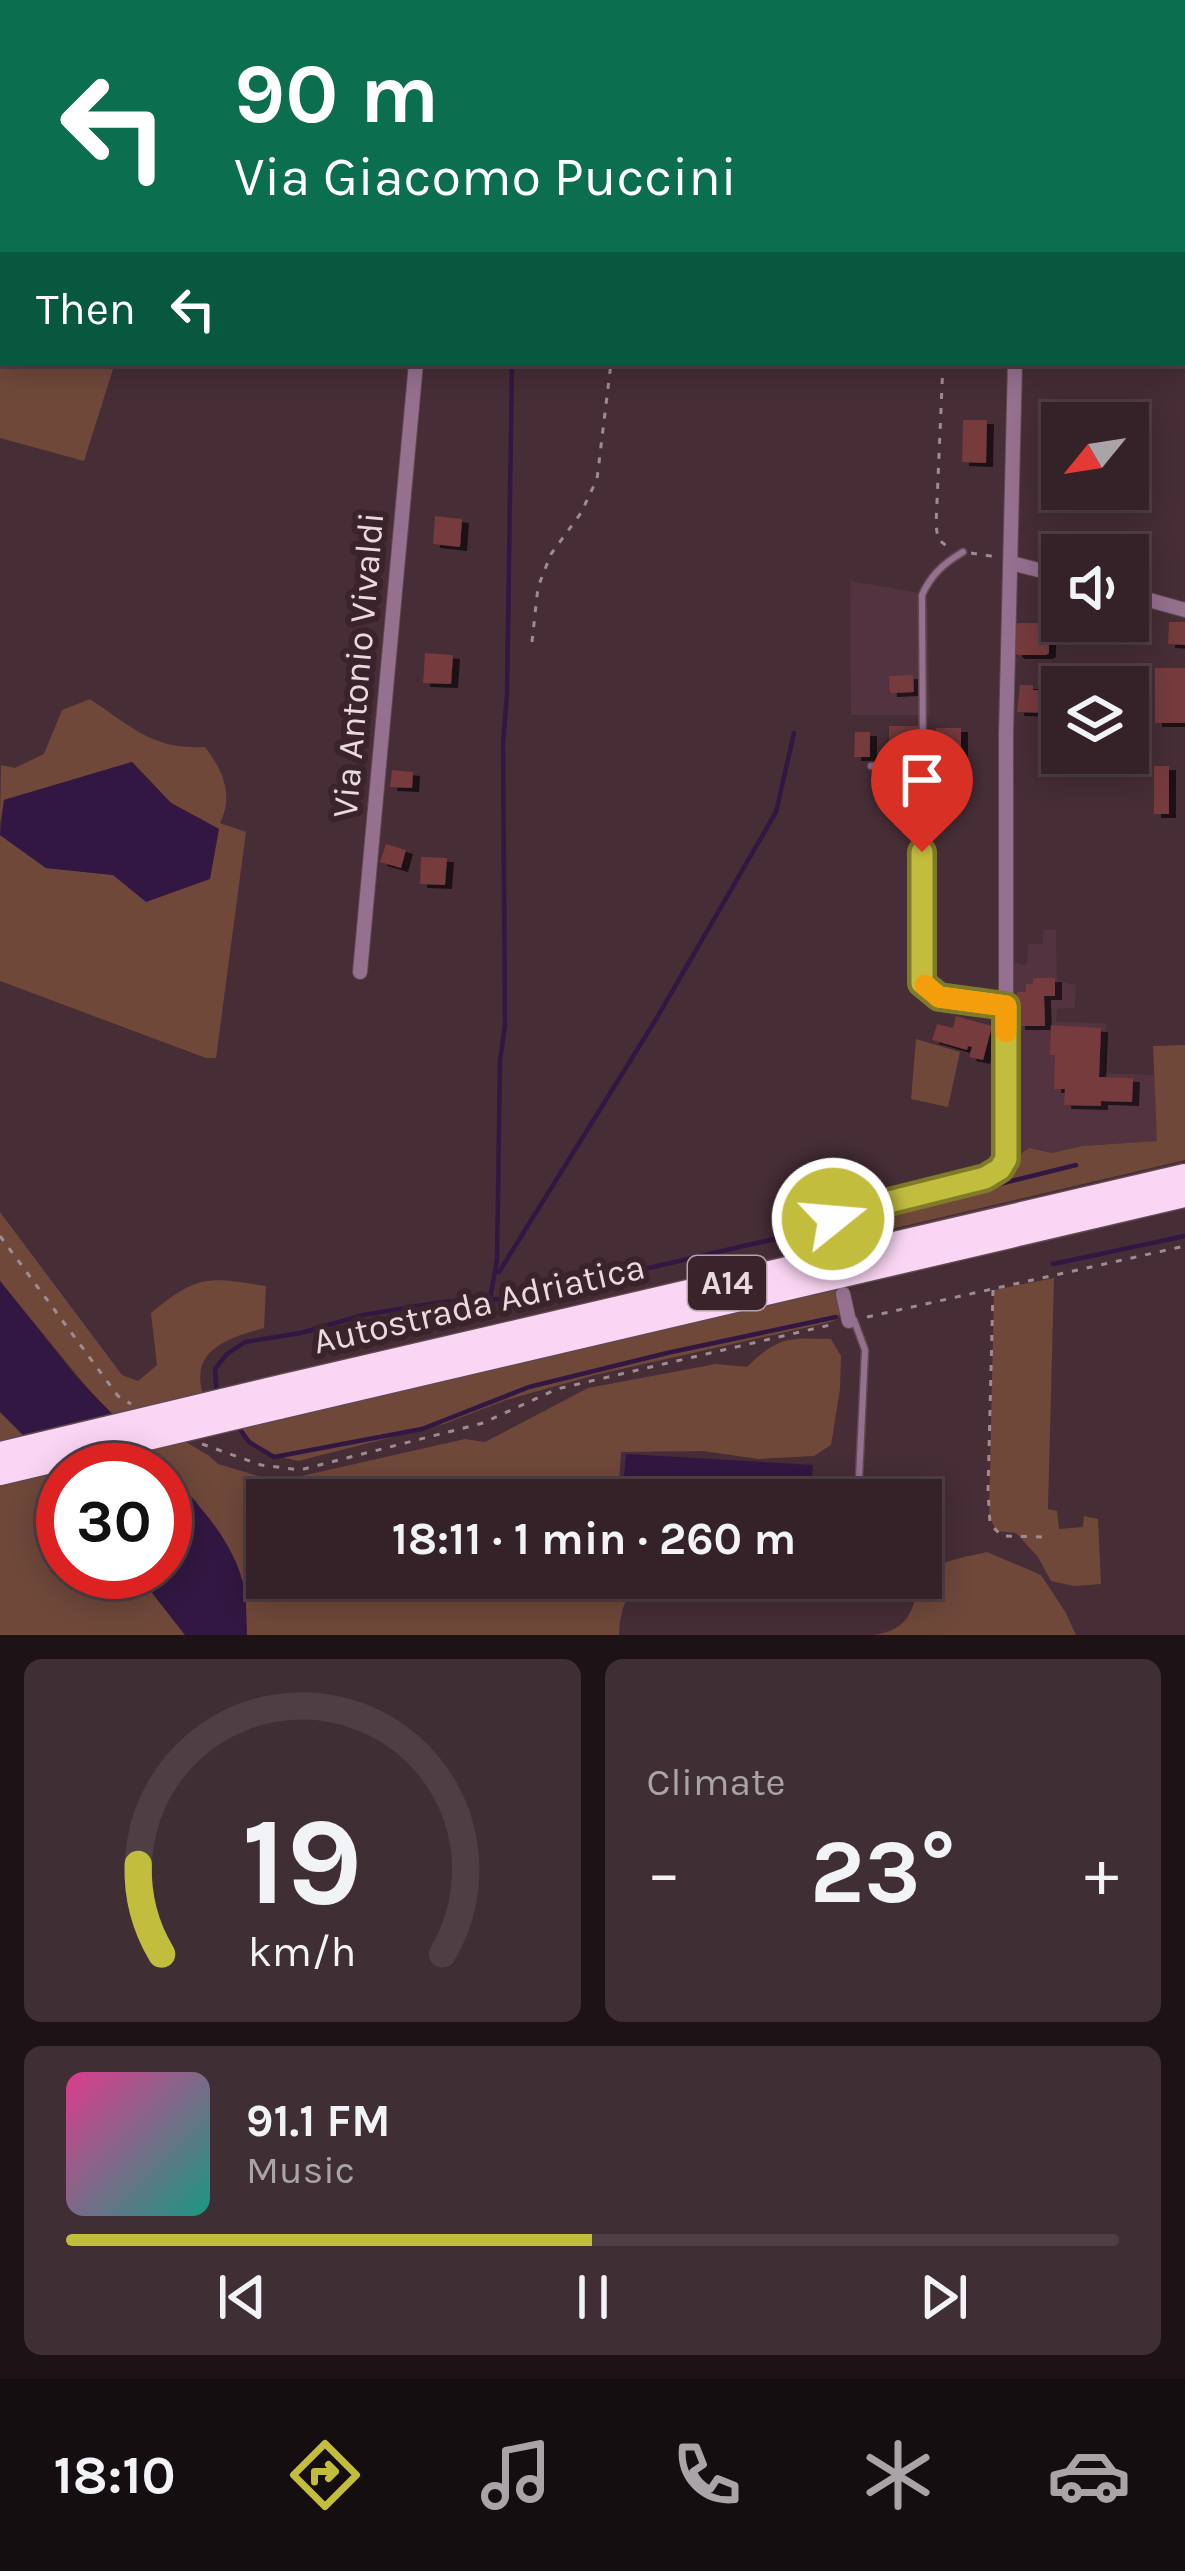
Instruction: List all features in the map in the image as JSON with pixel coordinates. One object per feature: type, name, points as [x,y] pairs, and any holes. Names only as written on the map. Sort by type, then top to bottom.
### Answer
[{"type":"highway","name":"Autostrada Adriatica","points":[[0,1473],[274,1399],[1185,1176]]},
{"type":"highway","name":"Autostrada Adriatica","points":[[0,1454],[274,1399],[1185,1195]]},
{"type":"street","name":"Via Antonio Vivaldi","points":[[360,972],[416,366]]},
{"type":"street","points":[[833,1245],[831,1223],[838,1214],[985,1178],[1000,1169],[1006,1155],[1006,734],[1015,366]]},
{"type":"street","points":[[1011,561],[1041,570]]},
{"type":"street","points":[[1149,600],[1185,610]]},
{"type":"street","points":[[843,1294],[851,1320]]},
{"type":"lane","points":[[963,552],[928,581],[922,596],[922,983],[939,997],[1006,1006]]},
{"type":"lane","points":[[871,766],[923,765]]},
{"type":"lane","points":[[851,1320],[865,1350],[859,1479]]},
{"type":"path","points":[[532,642],[538,586],[551,554],[597,478],[611,366]]},
{"type":"path","points":[[943,366],[938,539],[963,552],[1011,561]]},
{"type":"path","points":[[993,1289],[990,1524],[1002,1537],[1043,1537]]},
{"type":"shaded area","points":[[0,366],[114,366],[84,461],[0,438]]},
{"type":"shaded area","points":[[850,581],[927,594],[930,715],[851,715]]},
{"type":"shaded area","points":[[90,699],[157,741],[205,747],[224,784],[226,803],[220,823],[246,832],[216,1058],[0,981],[0,835],[46,868],[113,875],[219,829],[171,803],[132,762],[4,800],[0,824],[1,765],[15,768],[44,754],[62,710]]},
{"type":"shaded area","points":[[132,762],[171,803],[219,829],[210,879],[146,902],[113,875],[46,868],[0,835],[4,800]]},
{"type":"shaded area","points":[[1043,930],[1056,930],[1057,981],[1076,985],[1075,1008],[1057,1009],[1056,1022],[1106,1023],[1105,1073],[1154,1075],[1158,1141],[1052,1153],[1037,1149],[1005,1175],[1009,974],[1015,963],[1027,965],[1028,944],[1043,944]]},
{"type":"shaded area","points":[[916,1039],[960,1052],[948,1107],[911,1099]]},
{"type":"shaded area","points":[[1185,1045],[1185,1160],[836,1242],[855,1223],[875,1218],[882,1205],[1013,1172],[1029,1148],[1052,1153],[1157,1141],[1153,1046]]},
{"type":"shaded area","points":[[0,1212],[122,1375],[138,1381],[157,1365],[151,1313],[193,1285],[217,1280],[266,1286],[264,1328],[224,1342],[206,1358],[200,1382],[204,1398],[140,1415],[188,1443],[139,1443],[0,1281]]},
{"type":"shaded area","points":[[1054,1278],[1048,1509],[1057,1511],[1059,1529],[1083,1527],[1084,1516],[1098,1519],[1101,1584],[1074,1586],[1051,1581],[1038,1557],[1016,1533],[997,1531],[989,1517],[994,1290]]},
{"type":"shaded area","points":[[0,1281],[75,1375],[139,1443],[36,1443],[36,1455],[0,1412]]},
{"type":"shaded area","points":[[838,1288],[841,1306],[838,1319],[831,1322],[595,1375],[506,1400],[444,1424],[298,1461],[265,1450],[240,1427]]},
{"type":"shaded area","points":[[831,1339],[841,1356],[831,1445],[814,1456],[758,1459],[703,1451],[621,1452],[619,1479],[246,1479],[246,1599],[627,1599],[619,1635],[247,1635],[245,1591],[192,1497],[192,1446],[218,1464],[265,1478],[297,1477],[465,1439],[485,1442],[588,1388],[716,1364],[747,1367],[785,1341]]},
{"type":"shaded area","points":[[0,1412],[36,1454],[36,1599],[157,1599],[185,1635],[0,1635]]},
{"type":"shaded area","points":[[626,1454],[813,1465],[812,1479],[624,1479]]},
{"type":"shaded area","points":[[192,1498],[223,1538],[239,1570],[247,1635],[185,1635],[157,1599],[192,1599]]},
{"type":"shaded area","points":[[987,1552],[1041,1575],[1076,1635],[873,1635],[899,1626],[916,1599],[942,1599],[942,1565]]},
{"type":"building","points":[[963,420],[987,420],[986,463],[962,462]]},
{"type":"building","points":[[435,516],[462,519],[460,547],[433,544]]},
{"type":"building","points":[[1169,622],[1185,622],[1185,645],[1168,644]]},
{"type":"building","points":[[1041,623],[1041,642],[1049,642],[1049,653],[1015,653],[1015,626]]},
{"type":"building","points":[[425,653],[453,655],[451,684],[423,683]]},
{"type":"building","points":[[1155,668],[1185,668],[1185,723],[1155,723]]},
{"type":"building","points":[[913,675],[914,692],[890,693],[889,676]]},
{"type":"building","points":[[1020,685],[1041,690],[1041,713],[1017,712]]},
{"type":"building","points":[[889,726],[920,726],[920,760],[889,760]]},
{"type":"building","points":[[936,728],[961,728],[961,757],[936,756]]},
{"type":"building","points":[[855,732],[870,732],[870,757],[854,757]]},
{"type":"building","points":[[1154,766],[1169,766],[1169,814],[1154,814]]},
{"type":"building","points":[[392,770],[413,772],[412,788],[390,787]]},
{"type":"building","points":[[386,844],[406,850],[401,868],[380,862]]},
{"type":"building","points":[[421,857],[447,858],[445,885],[420,884]]},
{"type":"building","points":[[1033,978],[1055,978],[1055,996],[1044,996],[1045,1026],[1018,1026],[1017,992],[1026,992]]},
{"type":"building","points":[[956,1016],[992,1026],[983,1060],[969,1057],[972,1047],[967,1050],[932,1040],[937,1024],[953,1028]]},
{"type":"building","points":[[1051,1025],[1101,1028],[1099,1077],[1133,1078],[1132,1102],[1064,1105],[1065,1089],[1054,1089]]},
{"type":"waterway","points":[[217,1395],[215,1369],[245,1342],[301,1333],[363,1315],[490,1299],[497,1260],[500,1061],[505,1025],[503,743],[512,366]]},
{"type":"waterway","points":[[499,1272],[655,1021],[776,812],[794,733]]},
{"type":"waterway","points":[[842,1223],[1076,1165]]},
{"type":"waterway","points":[[490,1299],[510,1300],[822,1228]]},
{"type":"waterway","points":[[1053,1264],[1185,1236]]},
{"type":"waterway","points":[[237,1425],[249,1442],[274,1457],[422,1429],[529,1387],[836,1317]]},
{"type":"slow traffic","points":[[925,985],[939,997],[1006,1006],[1006,1032]]},
{"type":"route","points":[[833,1219],[985,1178],[1006,1159],[1006,1006],[939,997],[922,983],[922,852]]}]
